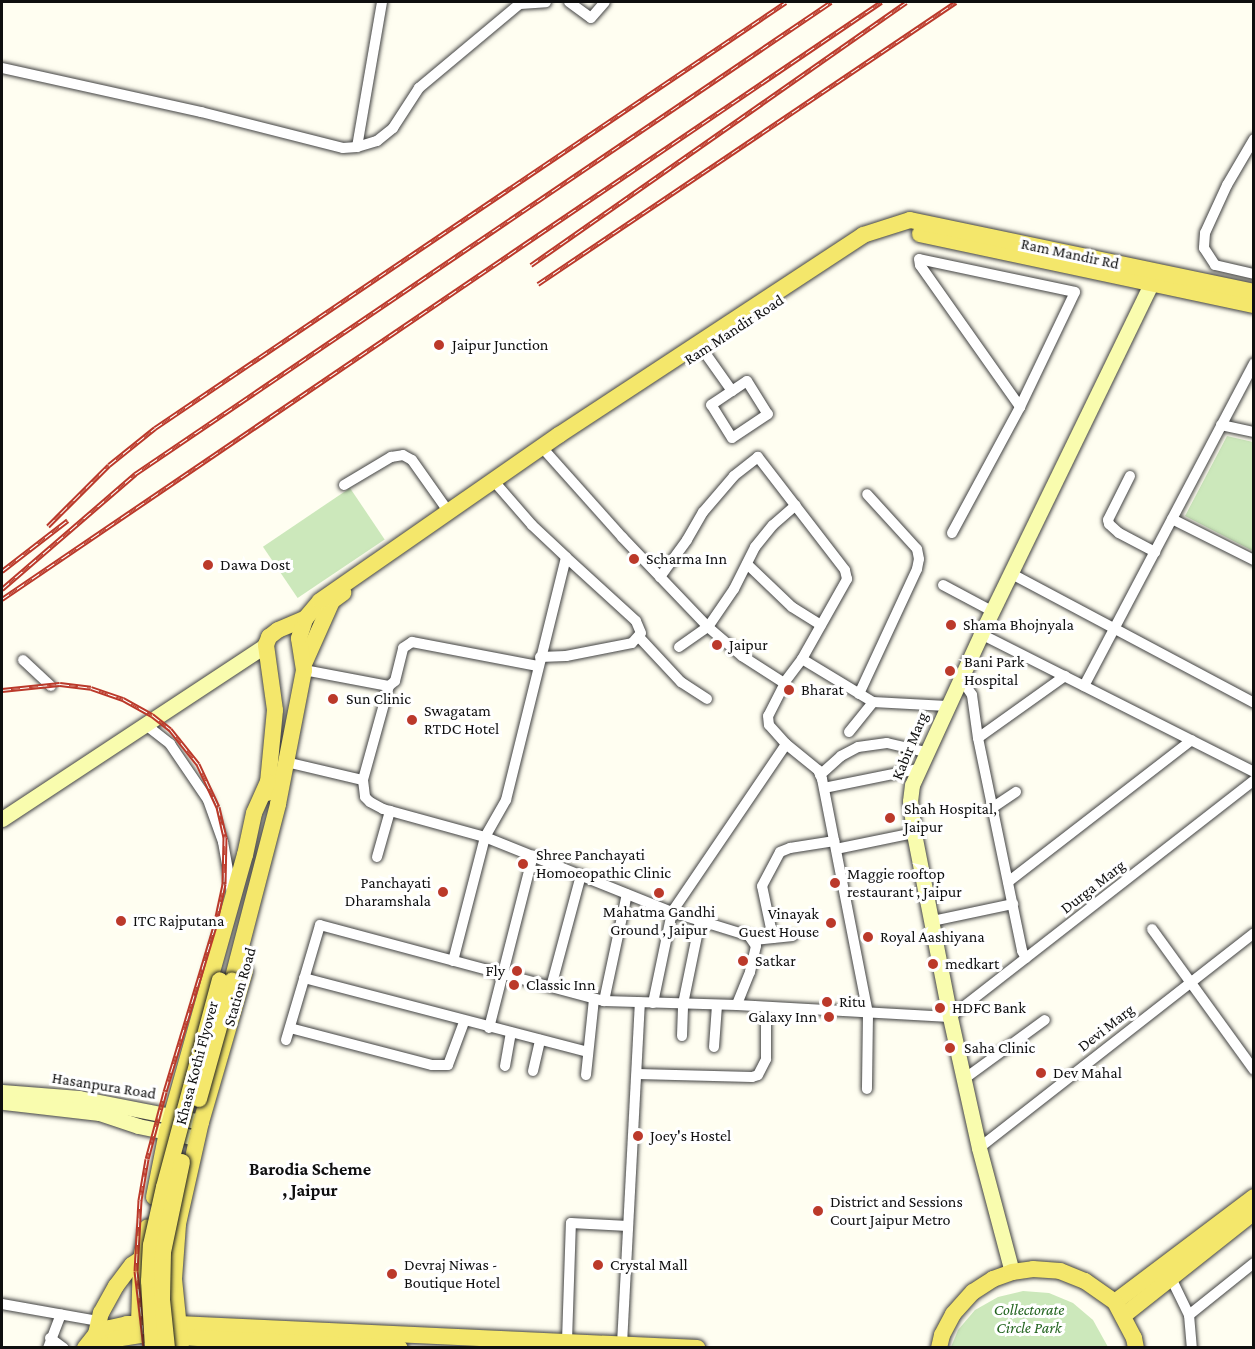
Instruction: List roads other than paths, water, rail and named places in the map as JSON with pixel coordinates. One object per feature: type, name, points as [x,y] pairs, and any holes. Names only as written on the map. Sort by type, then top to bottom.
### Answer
[{"type":"main road","name":"Ram Mandir Rd","points":[[863,235],[910,220],[1061,259],[1154,278],[1254,292]]},
{"type":"main road","name":"Ram Mandir Road","points":[[303,662],[332,602],[547,453],[848,255],[885,235],[909,231],[1061,259]]},
{"type":"main road","name":"Ram Mandir Road","points":[[306,618],[321,601],[448,511],[559,435],[863,235]]},
{"type":"main road","points":[[1154,278],[1254,305]]},
{"type":"main road","points":[[303,662],[299,638],[306,618]]},
{"type":"main road","points":[[266,653],[269,637],[278,630],[306,618]]},
{"type":"main road","name":"Station Road","points":[[177,1339],[174,1280],[178,1224],[198,1130],[276,864],[286,808],[275,783],[275,710],[266,653]]},
{"type":"main road","name":"Station Road","points":[[275,783],[286,762],[303,662]]},
{"type":"main road","points":[[140,1336],[141,1259],[169,1124],[233,898],[254,813],[275,783]]},
{"type":"main road","name":"Khasa Kothi Flyover","points":[[177,1339],[162,1300],[163,1252],[167,1223],[194,1114],[263,869],[275,783]]},
{"type":"main road","name":"Khasa Kothi Flyover","points":[[153,1347],[149,1281],[151,1245],[164,1187],[258,842],[272,803]]},
{"type":"main road","points":[[1119,1309],[1254,1197]]},
{"type":"main road","points":[[1119,1309],[1171,1278],[1254,1212]]},
{"type":"main road","points":[[85,1347],[99,1334],[116,1286],[132,1265],[141,1259]]},
{"type":"main road","points":[[924,1347],[973,1292],[993,1279],[1012,1272],[1033,1269],[1060,1271],[1085,1281],[1119,1309],[1136,1347]]},
{"type":"main road","points":[[939,1347],[942,1335],[953,1314]]},
{"type":"main road","points":[[99,1334],[115,1339],[140,1336],[228,1343],[400,1347]]},
{"type":"main road","points":[[177,1339],[567,1341],[697,1347]]},
{"type":"street","points":[[357,147],[382,2]]},
{"type":"street","points":[[2,68],[201,112],[343,148],[357,147],[377,141],[393,128],[419,88],[521,3],[546,2]]},
{"type":"street","points":[[569,2],[591,18],[605,2]]},
{"type":"street","points":[[1254,139],[1218,204],[1206,233],[1204,248],[1209,260],[1215,265],[1254,274]]},
{"type":"street","points":[[952,532],[1020,407],[1075,295],[1073,290],[922,258],[918,260],[1020,407]]},
{"type":"street","points":[[1055,286],[1061,259]]},
{"type":"street","name":"Kabir Marg","points":[[1012,1272],[979,1148],[950,1017],[914,833],[910,801],[918,768],[958,681],[1154,278]]},
{"type":"street","points":[[704,350],[732,391]]},
{"type":"street","points":[[1084,686],[1254,363]]},
{"type":"street","points":[[747,381],[768,414],[732,438],[711,405],[732,391],[747,381]]},
{"type":"street","points":[[1221,425],[1254,432]]},
{"type":"street","points":[[547,453],[708,627],[742,656],[784,683],[786,681]]},
{"type":"street","points":[[344,485],[391,457],[403,455],[412,460],[448,511]]},
{"type":"street","points":[[660,577],[704,512],[734,476],[758,457],[846,570],[847,579],[802,659],[786,681],[768,716],[772,731],[820,775],[824,788],[868,1014],[867,1089]]},
{"type":"street","points":[[1130,476],[1108,520],[1109,524],[1119,533],[1155,552]]},
{"type":"street","points":[[499,487],[532,525],[636,621],[641,629],[639,637],[632,643],[539,661],[412,642],[404,648],[395,681],[389,686],[363,780],[365,797],[390,811],[485,837],[672,912],[749,936],[754,940],[756,946],[750,972],[737,1005]]},
{"type":"street","points":[[859,694],[917,568],[919,559],[917,549],[867,494]]},
{"type":"street","points":[[679,647],[708,627],[728,599],[756,547],[773,525],[796,505]]},
{"type":"street","points":[[1172,519],[1254,560]]},
{"type":"street","points":[[453,961],[485,837],[506,800],[566,557]]},
{"type":"street","points":[[747,564],[792,607],[821,625]]},
{"type":"street","points":[[1010,573],[1254,703]]},
{"type":"street","points":[[943,585],[992,611]]},
{"type":"street","points":[[981,634],[1254,772]]},
{"type":"street","points":[[639,637],[681,682],[706,699]]},
{"type":"street","points":[[2,819],[146,725],[266,653]]},
{"type":"street","points":[[802,659],[873,702],[947,706]]},
{"type":"street","points":[[23,660],[51,686]]},
{"type":"street","points":[[303,662],[389,686]]},
{"type":"street","points":[[978,738],[1065,676]]},
{"type":"street","points":[[958,681],[972,695],[978,738],[1026,958]]},
{"type":"street","points":[[849,732],[873,702]]},
{"type":"street","points":[[146,725],[170,744],[208,800],[223,842],[233,898]]},
{"type":"street","points":[[1008,882],[1192,740]]},
{"type":"street","points":[[820,775],[841,756],[858,747],[887,743],[908,746],[925,752]]},
{"type":"street","points":[[653,1003],[672,912],[786,744]]},
{"type":"street","points":[[286,762],[363,780]]},
{"type":"street","points":[[824,788],[918,768]]},
{"type":"street","name":"Durga Marg","points":[[950,1017],[1254,780]]},
{"type":"street","points":[[993,808],[1016,792]]},
{"type":"street","points":[[377,857],[390,811]]},
{"type":"street","points":[[773,938],[762,886],[780,852],[790,848],[835,845],[914,833]]},
{"type":"street","points":[[489,1028],[533,856]]},
{"type":"street","points":[[551,987],[581,875]]},
{"type":"street","points":[[586,1075],[588,1052],[599,1000],[627,894]]},
{"type":"street","points":[[932,921],[1013,904]]},
{"type":"street","points":[[682,1036],[683,1004],[700,921]]},
{"type":"street","points":[[286,1040],[320,925],[599,1000],[950,1017]]},
{"type":"street","points":[[1152,929],[1254,1070]]},
{"type":"street","name":"Devi Marg","points":[[979,1148],[1254,933]]},
{"type":"street","points":[[754,940],[793,936]]},
{"type":"street","points":[[304,978],[464,1022],[588,1052]]},
{"type":"street","points":[[622,1344],[640,1002]]},
{"type":"street","points":[[714,1047],[717,1005]]},
{"type":"street","points":[[637,1074],[752,1077],[758,1074],[766,1059],[766,1007]]},
{"type":"street","points":[[964,1079],[1045,1020]]},
{"type":"street","points":[[290,1028],[432,1065],[448,1065],[464,1022]]},
{"type":"street","points":[[505,1066],[511,1033]]},
{"type":"street","points":[[533,1071],[540,1040]]},
{"type":"street","name":"Hasanpura Road","points":[[2,1092],[79,1098],[169,1124]]},
{"type":"street","name":"Hasanpura Road","points":[[2,1102],[169,1124]]},
{"type":"street","points":[[169,1124],[198,1130]]},
{"type":"street","points":[[567,1341],[571,1223],[628,1226]]},
{"type":"street","points":[[1188,1315],[1254,1263]]},
{"type":"street","points":[[1171,1278],[1188,1315],[1192,1347]]},
{"type":"street","points":[[2,1304],[61,1314],[99,1334]]},
{"type":"street","points":[[61,1314],[49,1343],[64,1347]]},
{"type":"railway","points":[[48,526],[109,465],[155,428],[786,2]]},
{"type":"railway","points":[[2,589],[135,474],[831,2]]},
{"type":"railway","points":[[2,599],[881,2]]},
{"type":"railway","points":[[531,265],[906,2]]},
{"type":"railway","points":[[538,284],[956,2]]},
{"type":"railway","points":[[2,571],[68,520]]},
{"type":"railway","points":[[2,690],[60,684],[91,688],[123,699],[152,715],[170,729],[198,764],[218,807],[225,837],[224,884],[215,926],[165,1092],[147,1159],[140,1200],[136,1271],[145,1348]]},
{"type":"place","name":"Jaipur Junction","points":[[439,345]]},
{"type":"place","name":"Scharma Inn","points":[[634,559]]},
{"type":"place","name":"Dawa Dost","points":[[208,565]]},
{"type":"place","name":"Shama Bhojnyala","points":[[951,625]]},
{"type":"place","name":"Jaipur","points":[[717,645]]},
{"type":"place","name":"Bani Park Hospital","points":[[950,671]]},
{"type":"place","name":"Bharat","points":[[789,690]]},
{"type":"place","name":"Sun Clinic","points":[[333,699]]},
{"type":"place","name":"Swagatam RTDC Hotel","points":[[412,720]]},
{"type":"place","name":"Shah Hospital, Jaipur","points":[[890,818]]},
{"type":"place","name":"Shree Panchayati Homoeopathic Clinic","points":[[523,864]]},
{"type":"place","name":"Maggie rooftop restaurant , Jaipur","points":[[835,883]]},
{"type":"place","name":"Panchayati Dharamshala","points":[[443,892]]},
{"type":"place","name":"Mahatma Gandhi Ground , Jaipur","points":[[659,893]]},
{"type":"place","name":"ITC Rajputana","points":[[121,921]]},
{"type":"place","name":"Vinayak Guest House","points":[[831,923]]},
{"type":"place","name":"Royal Aashiyana","points":[[868,937]]},
{"type":"place","name":"Satkar","points":[[743,961]]},
{"type":"place","name":"medkart","points":[[933,964]]},
{"type":"place","name":"Fly","points":[[517,971]]},
{"type":"place","name":"Classic Inn","points":[[514,985]]},
{"type":"place","name":"Ritu","points":[[827,1002]]},
{"type":"place","name":"HDFC Bank","points":[[940,1008]]},
{"type":"place","name":"Galaxy Inn","points":[[829,1017]]},
{"type":"place","name":"Saha Clinic","points":[[950,1048]]},
{"type":"place","name":"Dev Mahal","points":[[1041,1073]]},
{"type":"place","name":"Joey's Hostel","points":[[638,1136]]},
{"type":"place","name":"District and Sessions Court Jaipur Metro","points":[[818,1211]]},
{"type":"place","name":"Crystal Mall","points":[[598,1265]]},
{"type":"place","name":"Devraj Niwas - Boutique Hotel","points":[[392,1274]]},
{"type":"district","name":"Barodia Scheme , Jaipur","points":[[310,1180]]},
{"type":"park label","name":"Collectorate Circle Park","points":[[1029,1319]]}]
